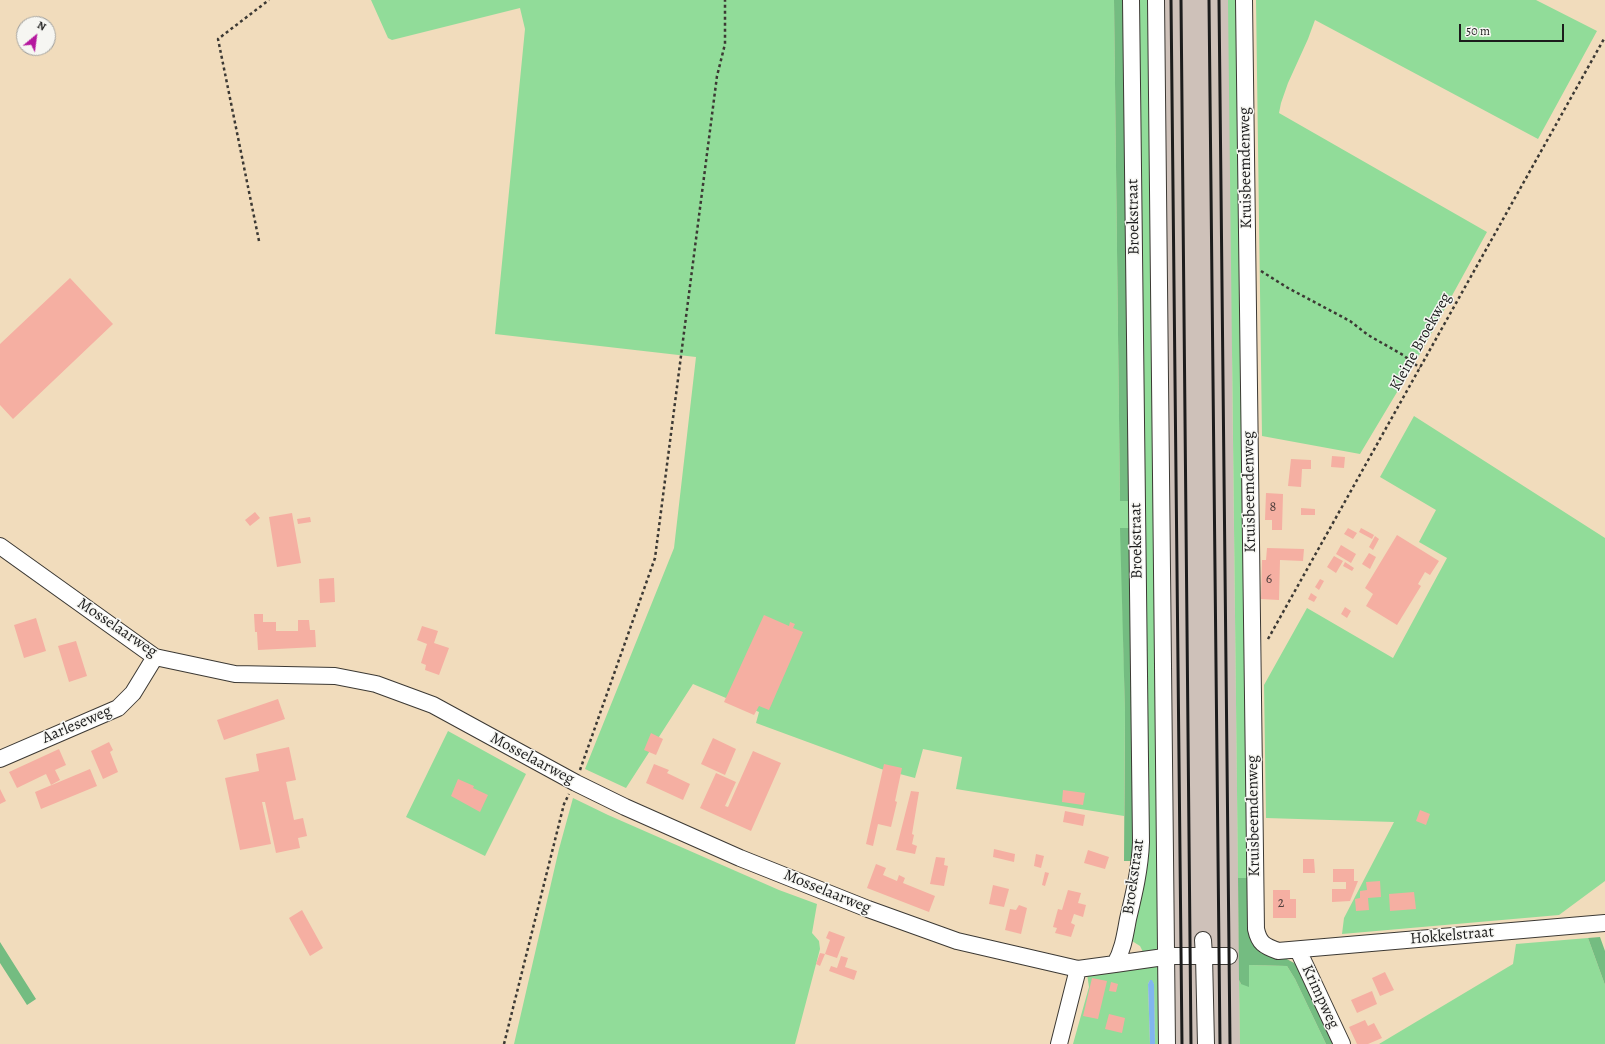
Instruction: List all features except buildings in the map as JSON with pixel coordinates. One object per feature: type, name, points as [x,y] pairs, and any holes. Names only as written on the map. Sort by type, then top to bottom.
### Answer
[{"type":"street","name":"Broekstraat","points":[[1115,964],[1121,953],[1135,891],[1141,842],[1131,0]]},
{"type":"street","points":[[1156,0],[1167,1044]]},
{"type":"street","name":"Kruisbeemdenweg","points":[[1244,0],[1256,929],[1258,938],[1266,947],[1278,951],[1298,950]]},
{"type":"street","name":"Mosselaarweg","points":[[0,546],[154,657],[235,674],[335,676],[376,684],[433,705],[576,783],[625,807],[740,858],[868,909],[957,941],[1078,968]]},
{"type":"street","name":"Aarleseweg","points":[[0,759],[118,708],[133,693],[154,657]]},
{"type":"street","name":"Hokkelstraat","points":[[1298,950],[1605,923]]},
{"type":"street","points":[[1203,940],[1206,1044]]},
{"type":"street","name":"Krimpweg","points":[[1298,950],[1342,1044]]},
{"type":"street","points":[[1059,1044],[1078,968],[1165,957],[1229,956]]},
{"type":"path","points":[[259,241],[218,39],[270,0]]},
{"type":"path","points":[[504,1044],[564,804],[576,783],[655,558],[717,76],[725,44],[724,0]]},
{"type":"path","name":"Kleine Broekweg","points":[[1252,655],[1266,641],[1282,616],[1605,37]]},
{"type":"path","points":[[1247,268],[1253,267],[1262,271],[1288,288],[1350,321],[1368,335],[1403,355],[1420,368]]},
{"type":"shaded area","points":[[1137,0],[1237,0],[1232,362],[1240,1044],[1155,1044],[1154,984],[1150,980],[1149,982]]},
{"type":"green space","points":[[371,0],[1114,0],[1120,500],[1129,501],[1134,528],[1121,528],[1125,713],[1124,816],[956,789],[962,757],[923,749],[915,778],[881,769],[756,723],[759,712],[693,684],[626,788],[585,769],[674,548],[696,357],[495,334],[525,29],[520,8],[392,40],[388,38]]},
{"type":"green space","points":[[1114,0],[1123,0],[1129,501],[1120,501]]},
{"type":"green space","points":[[1134,0],[1164,0],[1171,952],[1144,954],[1140,946],[1132,941],[1136,924]]},
{"type":"green space","points":[[1228,0],[1240,0],[1250,878],[1238,878]]},
{"type":"green space","points":[[1256,0],[1536,0],[1597,31],[1538,139],[1315,20],[1288,83],[1279,113],[1487,232],[1421,352],[1360,454],[1262,436]]},
{"type":"green space","points":[[1414,416],[1605,538],[1605,881],[1559,915],[1342,934],[1344,918],[1394,822],[1266,818],[1264,685],[1307,608],[1393,658],[1447,558],[1419,542],[1436,510],[1380,477]]},
{"type":"green space","points":[[1120,528],[1134,528],[1133,861],[1124,861],[1125,713]]},
{"type":"green space","points":[[448,731],[526,774],[485,856],[406,817]]},
{"type":"green space","points":[[573,798],[608,815],[779,890],[817,904],[812,933],[819,941],[820,949],[795,1044],[514,1044],[559,849]]},
{"type":"green space","points":[[1238,878],[1250,878],[1252,931],[1283,957],[1296,964],[1337,1044],[1326,1044],[1295,979],[1287,966],[1249,965],[1249,987],[1241,984],[1239,980]]},
{"type":"green space","points":[[1600,937],[1605,951],[1605,985],[1588,938]]},
{"type":"green space","points":[[1588,938],[1605,985],[1605,1044],[1379,1044],[1513,964],[1516,944]]},
{"type":"green space","points":[[0,942],[36,999],[27,1005],[0,963]]},
{"type":"green space","points":[[1165,963],[1172,1044],[1155,1044],[1154,984],[1150,980],[1148,984],[1150,1044],[1073,1044],[1089,987],[1087,974]]},
{"type":"green space","points":[[1249,965],[1287,966],[1295,979],[1326,1044],[1240,1044],[1239,980],[1241,984]]},
{"type":"water","points":[[1150,980],[1152,980],[1154,984],[1155,1044],[1150,1044],[1148,984]]},
{"type":"railway","points":[[1171,0],[1182,1044]]},
{"type":"railway","points":[[1181,0],[1191,1044]]},
{"type":"railway","points":[[1209,0],[1220,1044]]},
{"type":"railway","points":[[1219,0],[1230,1044]]}]
